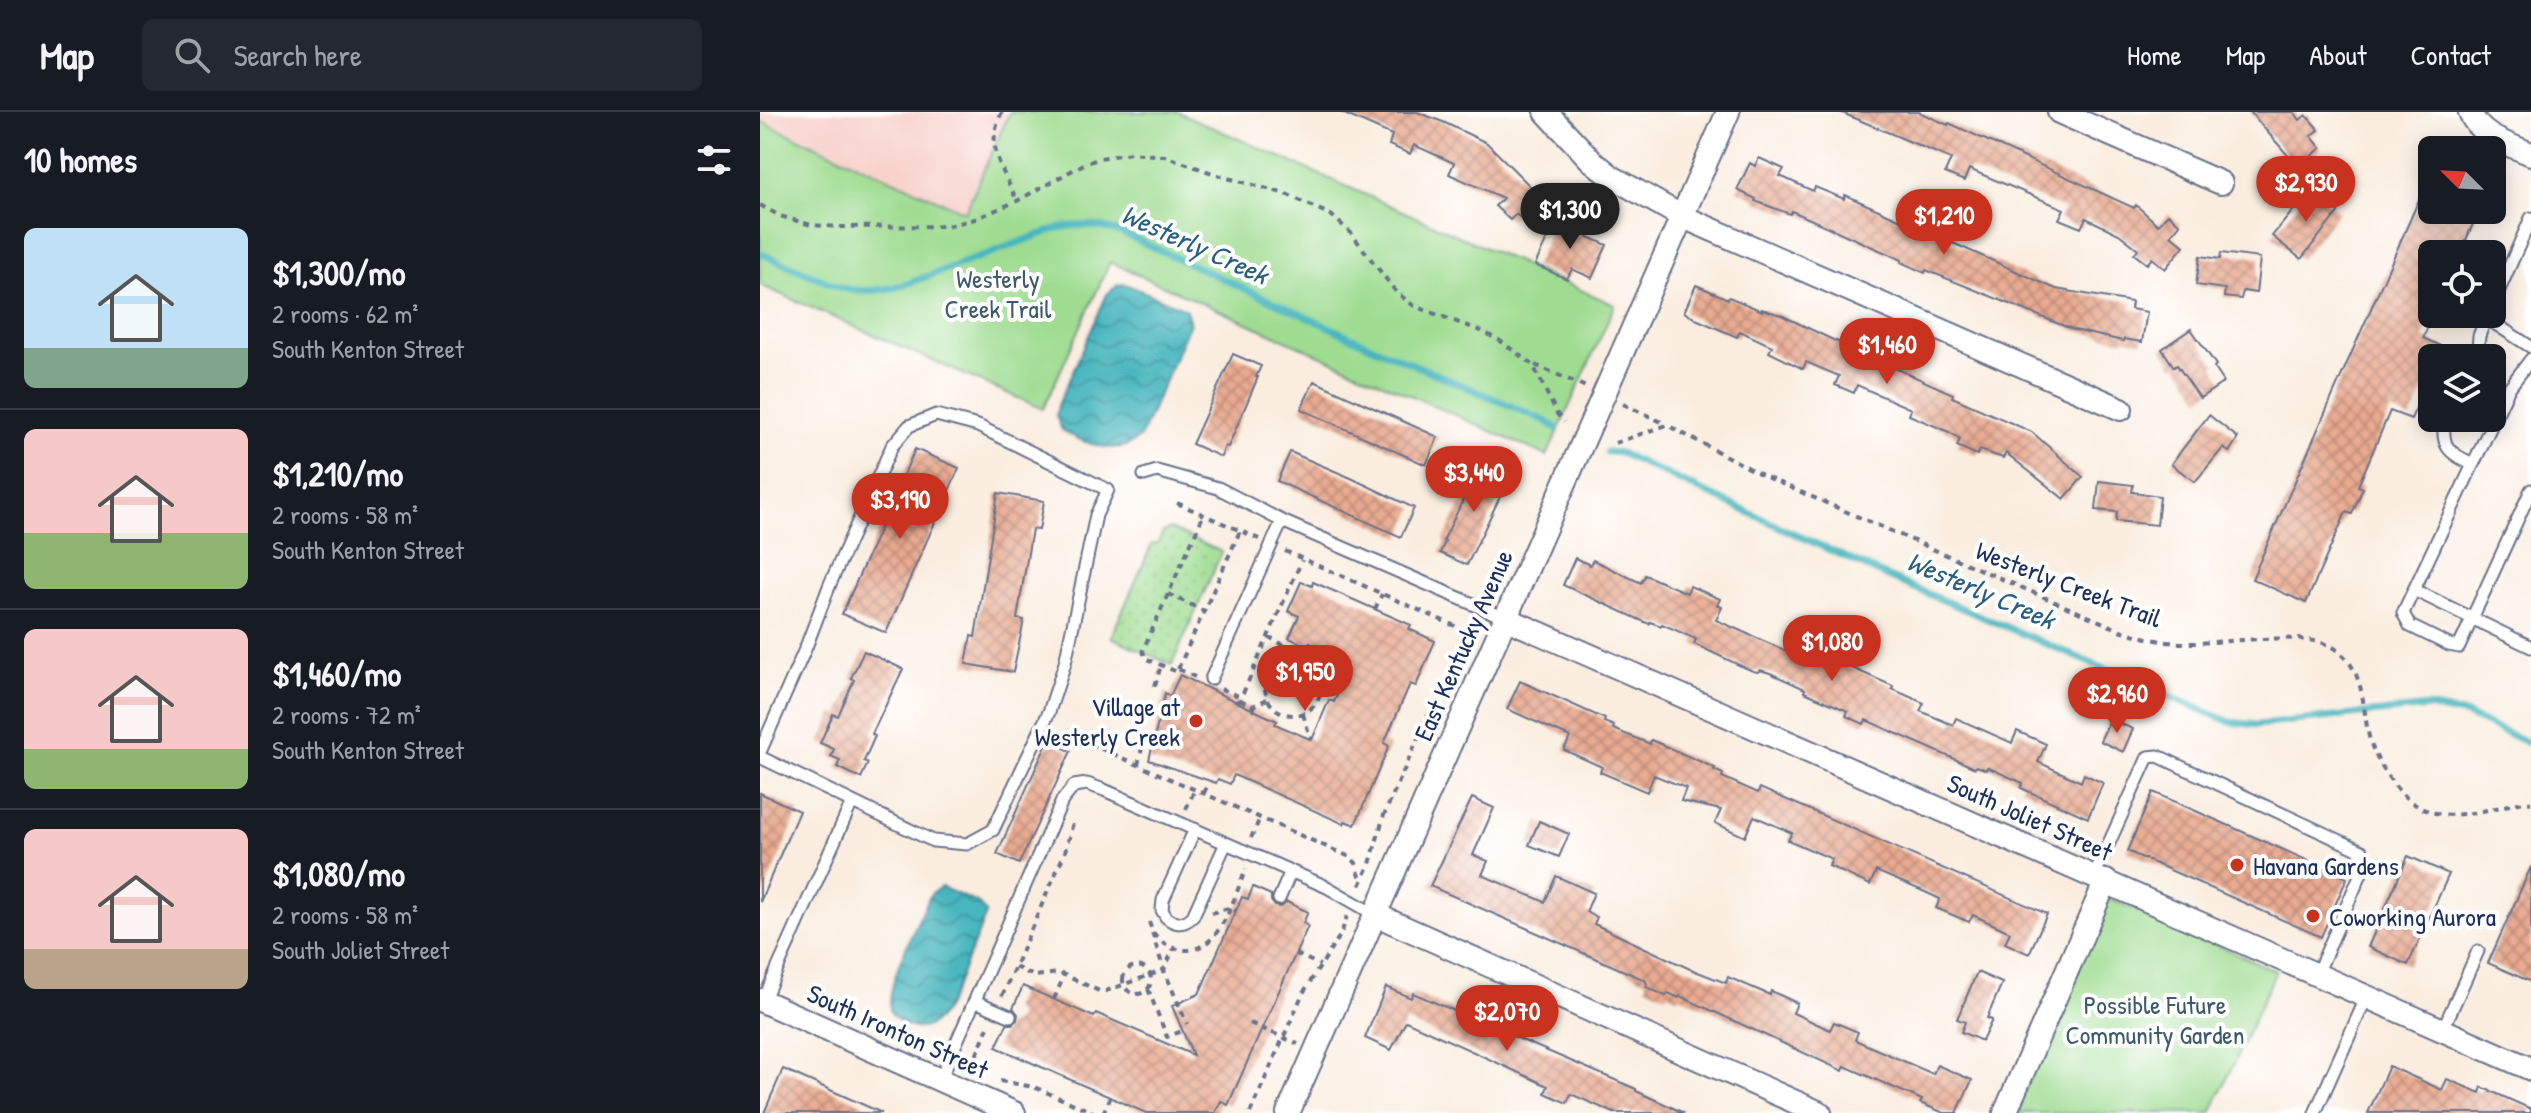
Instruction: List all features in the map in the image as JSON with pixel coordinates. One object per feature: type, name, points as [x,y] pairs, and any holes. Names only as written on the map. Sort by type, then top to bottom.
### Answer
[{"type":"street","points":[[1546,112],[1591,160],[1612,177],[1681,216],[2121,409]]},
{"type":"street","name":"East Kentucky Avenue","points":[[1288,1113],[1728,112]]},
{"type":"street","points":[[2059,112],[2221,183]]},
{"type":"street","points":[[2470,112],[2473,122],[2483,132],[2531,154]]},
{"type":"street","name":"South Joliet Street","points":[[1505,618],[2531,1069]]},
{"type":"street","points":[[2005,1113],[2100,879]]},
{"type":"street","points":[[1374,914],[1820,1113]]},
{"type":"street","name":"South Ironton Street","points":[[761,1001],[1014,1113]]},
{"type":"lane","points":[[2506,274],[2531,218]]},
{"type":"lane","points":[[2504,328],[2531,347]]},
{"type":"lane","points":[[2531,359],[2509,388],[2403,613],[2410,626],[2459,647],[2531,490]]},
{"type":"lane","points":[[936,415],[978,426],[1108,490],[1096,515],[1065,663],[1049,712],[993,830],[967,844],[933,841],[760,755],[830,584],[892,446],[909,426],[936,415]]},
{"type":"lane","points":[[2444,432],[2444,444],[2453,455],[2473,464]]},
{"type":"lane","points":[[1144,475],[1157,471],[1218,488],[1282,521],[1505,618]]},
{"type":"lane","points":[[1211,679],[1282,521]]},
{"type":"lane","points":[[2414,590],[2531,647]]},
{"type":"lane","points":[[2100,879],[2148,757],[2158,756],[2362,851],[2366,862],[2317,974]]},
{"type":"lane","points":[[940,1080],[1062,801],[1070,789],[1081,784],[1096,786],[1291,871],[1374,914]]},
{"type":"lane","points":[[761,1001],[852,802]]},
{"type":"lane","points":[[1195,829],[1162,903],[1166,917],[1175,923],[1185,922],[1193,916],[1226,843]]},
{"type":"lane","points":[[1279,899],[1291,871]]},
{"type":"lane","points":[[2443,1029],[2478,951]]},
{"type":"lane","points":[[2315,1113],[2367,996]]},
{"type":"lane","points":[[975,1001],[1010,1016]]},
{"type":"path","points":[[1002,112],[993,146],[1017,201]]},
{"type":"path","points":[[760,205],[780,216],[811,225],[947,226],[975,219],[1017,201],[1100,158],[1115,154],[1164,156],[1215,175],[1307,201],[1331,215],[1351,233],[1396,292],[1414,306],[1481,331],[1533,365],[1564,422]]},
{"type":"path","name":"Westerly Creek Trail","points":[[1615,443],[1667,425],[1766,477],[2120,630],[2149,639],[2182,643],[2288,639],[2325,644],[2335,648],[2354,669],[2363,692],[2369,735],[2382,769],[2406,799],[2431,814],[2457,815],[2531,803]]},
{"type":"path","points":[[1177,503],[1240,531],[1177,672],[1145,658],[1143,650],[1203,515]]},
{"type":"path","points":[[1250,1113],[1303,993],[1341,934],[1370,864],[1384,815],[1437,696],[1467,641],[1465,633],[1303,559],[1238,701],[1253,706],[1267,699]]},
{"type":"path","points":[[1168,594],[1204,611]]},
{"type":"path","points":[[1375,609],[1382,594]]},
{"type":"path","points":[[1268,637],[1284,643],[1297,653]]},
{"type":"path","points":[[1297,653],[1312,641]]},
{"type":"path","points":[[1274,666],[1297,659],[1312,667],[1319,676],[1321,686],[1317,702],[1303,714],[1280,712],[1267,699],[1265,682],[1284,643]]},
{"type":"path","points":[[1297,653],[1297,659]]},
{"type":"path","points":[[1155,686],[1161,665]]},
{"type":"path","points":[[1253,706],[1254,714]]},
{"type":"path","points":[[1303,714],[1311,740]]},
{"type":"path","points":[[1090,744],[1350,857],[1356,863],[1362,882]]},
{"type":"path","points":[[1138,765],[1142,748]]},
{"type":"path","points":[[1204,793],[1208,784]]},
{"type":"path","points":[[974,1071],[974,1057],[1065,852],[1075,815]]},
{"type":"path","points":[[1229,908],[1246,869]]},
{"type":"path","points":[[1150,927],[1187,1024]]},
{"type":"path","points":[[1015,967],[1034,976],[1057,973],[1099,991],[1106,991],[1164,970],[1174,948]]},
{"type":"path","points":[[1296,954],[1320,965]]},
{"type":"path","points":[[1134,967],[1144,968],[1150,976],[1148,989],[1142,993],[1133,994],[1124,984],[1124,975],[1134,967]]},
{"type":"path","points":[[1054,999],[1064,975]]},
{"type":"path","points":[[1148,989],[1167,1037],[1182,1031]]},
{"type":"path","points":[[1250,1023],[1314,1051]]},
{"type":"path","points":[[991,1080],[1034,1087],[1095,1113]]},
{"type":"path","points":[[1103,1113],[1113,1092]]},
{"type":"shaded area","points":[[760,112],[1010,112],[965,212],[760,121]]},
{"type":"green space","name":"Westerly Creek Trail","points":[[1010,112],[1178,112],[1615,305],[1547,456],[1110,262],[1043,409],[760,285],[760,121],[965,212]]},
{"type":"green space","points":[[1170,529],[1222,552],[1172,665],[1111,637],[1152,544],[1157,544],[1163,532]]},
{"type":"green space","name":"Possible Future Community Garden","points":[[2109,898],[2276,971],[2211,1113],[2015,1113]]},
{"type":"water","points":[[1125,284],[1186,310],[1190,323],[1141,436],[1123,447],[1102,447],[1062,430],[1056,416],[1107,294],[1118,285]]},
{"type":"water","points":[[941,887],[978,903],[986,913],[946,1008],[929,1026],[918,1028],[906,1025],[891,1014],[892,989],[902,956],[929,898]]},
{"type":"building","points":[[1340,112],[1417,112],[1443,122],[1487,143],[1544,200],[1524,221],[1516,214],[1510,220],[1495,206],[1503,198],[1449,174],[1454,163],[1414,145],[1410,154],[1389,145],[1392,135]]},
{"type":"building","points":[[1840,112],[1919,112],[1949,123],[2134,208],[2136,205],[2158,225],[2168,214],[2180,224],[2171,235],[2184,246],[2165,269],[2152,258],[2147,264],[2134,254],[2138,249],[2119,234],[2086,218],[2081,228],[2059,219],[2064,209],[1969,169],[1964,181],[1945,173],[1951,159]]},
{"type":"building","points":[[2250,112],[2294,112],[2300,120],[2306,115],[2319,130],[2311,136],[2321,148],[2298,167]]},
{"type":"building","points":[[1759,158],[1784,169],[1780,176],[1813,191],[1815,187],[1844,199],[1845,195],[2056,289],[2132,302],[2131,309],[2147,312],[2142,342],[2074,330],[1926,270],[1925,273],[1792,211],[1790,214],[1755,201],[1737,190],[1750,163],[1755,166]]},
{"type":"building","points":[[2311,189],[2339,211],[2301,259],[2272,236]]},
{"type":"building","points":[[2418,202],[2418,224],[2473,224],[2466,240],[2418,240],[2418,328],[2427,328],[2423,338],[2436,344],[2418,344],[2418,404],[2411,419],[2390,411],[2358,486],[2363,488],[2352,514],[2346,512],[2306,603],[2252,579]]},
{"type":"building","points":[[1557,217],[1577,226],[1575,231],[1607,245],[1592,278],[1572,269],[1567,279],[1535,265]]},
{"type":"building","points":[[2221,253],[2260,258],[2256,293],[2243,291],[2241,299],[2224,297],[2225,289],[2196,285],[2200,256],[2220,259]]},
{"type":"building","points":[[1696,285],[1762,311],[1781,315],[2032,432],[2083,477],[2064,499],[2006,453],[2003,458],[1980,450],[1977,455],[1957,446],[1960,439],[1949,432],[1909,415],[1911,409],[1857,385],[1854,393],[1835,385],[1839,376],[1806,362],[1803,369],[1769,352],[1772,346],[1740,331],[1737,337],[1698,320],[1684,312]]},
{"type":"building","points":[[2191,329],[2224,382],[2200,398],[2162,349]]},
{"type":"building","points":[[1233,354],[1261,366],[1221,457],[1192,444]]},
{"type":"building","points":[[1314,381],[1438,437],[1426,465],[1301,409]]},
{"type":"building","points":[[2209,415],[2238,438],[2229,452],[2223,448],[2195,482],[2171,464]]},
{"type":"building","points":[[915,449],[959,468],[886,633],[842,614]]},
{"type":"building","points":[[1290,452],[1414,508],[1401,537],[1277,481]]},
{"type":"building","points":[[1481,463],[1510,476],[1467,565],[1440,553]]},
{"type":"building","points":[[2099,481],[2133,485],[2132,492],[2160,496],[2157,525],[2116,521],[2117,512],[2096,510]]},
{"type":"building","points":[[998,493],[1044,501],[1039,530],[1032,529],[1017,619],[1024,620],[1013,672],[966,664],[971,636],[975,637]]},
{"type":"building","points":[[1575,558],[1590,565],[1593,560],[1641,583],[1645,575],[1687,593],[1690,586],[1720,599],[1717,605],[1722,607],[1716,620],[1791,653],[1799,635],[1828,649],[1825,656],[1893,686],[1892,689],[1924,703],[1920,711],[1953,725],[1956,718],[2012,743],[2017,731],[2046,744],[2038,762],[2081,782],[2084,774],[2103,783],[2088,818],[2021,788],[2023,783],[1987,767],[1986,770],[1975,768],[1866,720],[1864,724],[1846,716],[1848,711],[1804,692],[1805,689],[1770,673],[1739,665],[1694,644],[1696,639],[1662,624],[1649,624],[1563,585]]},
{"type":"building","points":[[1301,582],[1312,586],[1313,582],[1411,625],[1409,629],[1435,641],[1416,686],[1410,684],[1384,743],[1389,746],[1355,825],[1345,821],[1344,824],[1234,775],[1230,784],[1218,779],[1216,783],[1149,760],[1165,693],[1170,696],[1180,675],[1312,740],[1329,700],[1334,702],[1348,670],[1321,658],[1323,653],[1289,638],[1299,616],[1288,611]]},
{"type":"building","points":[[864,651],[903,669],[872,734],[875,736],[864,761],[868,763],[861,778],[837,767],[840,760],[831,756],[834,749],[820,743],[833,714],[838,716]]},
{"type":"building","points":[[1520,681],[1605,719],[1604,722],[1614,726],[1613,729],[1650,744],[1651,740],[1715,768],[1723,774],[1722,777],[1758,793],[1760,788],[2047,914],[2029,954],[2005,943],[2010,932],[1973,915],[1969,922],[1936,908],[1940,899],[1876,871],[1870,885],[1829,866],[1832,859],[1788,840],[1792,833],[1754,816],[1745,837],[1715,823],[1721,810],[1681,801],[1686,788],[1654,775],[1647,792],[1600,772],[1602,767],[1564,750],[1570,737],[1507,709]]},
{"type":"building","points":[[2110,719],[2133,729],[2123,752],[2100,741]]},
{"type":"building","points":[[1048,741],[1071,751],[1019,864],[997,854]]},
{"type":"building","name":"Havana Gardens","points":[[2153,792],[2347,878],[2321,937],[2127,851]]},
{"type":"building","points":[[760,793],[799,811],[760,902]]},
{"type":"building","points":[[1472,798],[1494,808],[1473,855],[1488,861],[1482,875],[1545,902],[1556,876],[1594,893],[1586,912],[1597,917],[1594,924],[1726,983],[1728,977],[1770,995],[1771,991],[1797,1003],[1793,1013],[1830,1030],[1834,1022],[1858,1032],[1855,1040],[1933,1074],[1937,1065],[1972,1080],[1957,1113],[1944,1113],[1920,1103],[1922,1100],[1845,1066],[1843,1071],[1680,996],[1668,993],[1666,996],[1646,987],[1645,980],[1430,886]]},
{"type":"building","points":[[1539,821],[1569,834],[1559,857],[1529,845]]},
{"type":"building","points":[[2408,856],[2449,874],[2408,965],[2368,947]]},
{"type":"building","points":[[2531,867],[2531,982],[2488,963]]},
{"type":"building","points":[[1253,887],[1271,895],[1275,906],[1281,907],[1287,902],[1308,912],[1303,923],[1308,926],[1228,1105],[1221,1101],[1215,1113],[1146,1113],[996,1047],[1007,1024],[1017,1020],[1018,1014],[1013,1008],[1023,986],[1094,1017],[1096,1013],[1193,1055],[1172,1006],[1199,994],[1242,897],[1248,899]]},
{"type":"building","points":[[1977,972],[2002,983],[1987,1018],[1992,1020],[1982,1041],[1961,1032],[1965,1022],[1957,1019]]},
{"type":"building","points":[[1386,987],[1411,998],[1413,993],[1458,1010],[1684,1113],[1614,1113],[1571,1094],[1567,1103],[1545,1093],[1548,1086],[1406,1021],[1391,1050],[1365,1038]]},
{"type":"building","points":[[2389,1066],[2442,1090],[2447,1079],[2480,1093],[2482,1087],[2531,1109],[2531,1113],[2368,1113]]},
{"type":"building","points":[[783,1069],[882,1113],[764,1113]]},
{"type":"waterway","name":"Westerly Creek","points":[[760,253],[841,288],[872,291],[904,285],[1055,229],[1081,226],[1105,228],[1556,428]]},
{"type":"waterway","name":"Westerly Creek","points":[[1607,452],[1620,453],[1886,576],[2230,722],[2257,725],[2428,707],[2467,715],[2531,744]]},
{"type":"place","name":"Village at Westerly Creek","points":[[1196,721]]},
{"type":"place","name":"Havana Gardens","points":[[2237,865]]},
{"type":"place","name":"Coworking Aurora","points":[[2313,916]]}]
